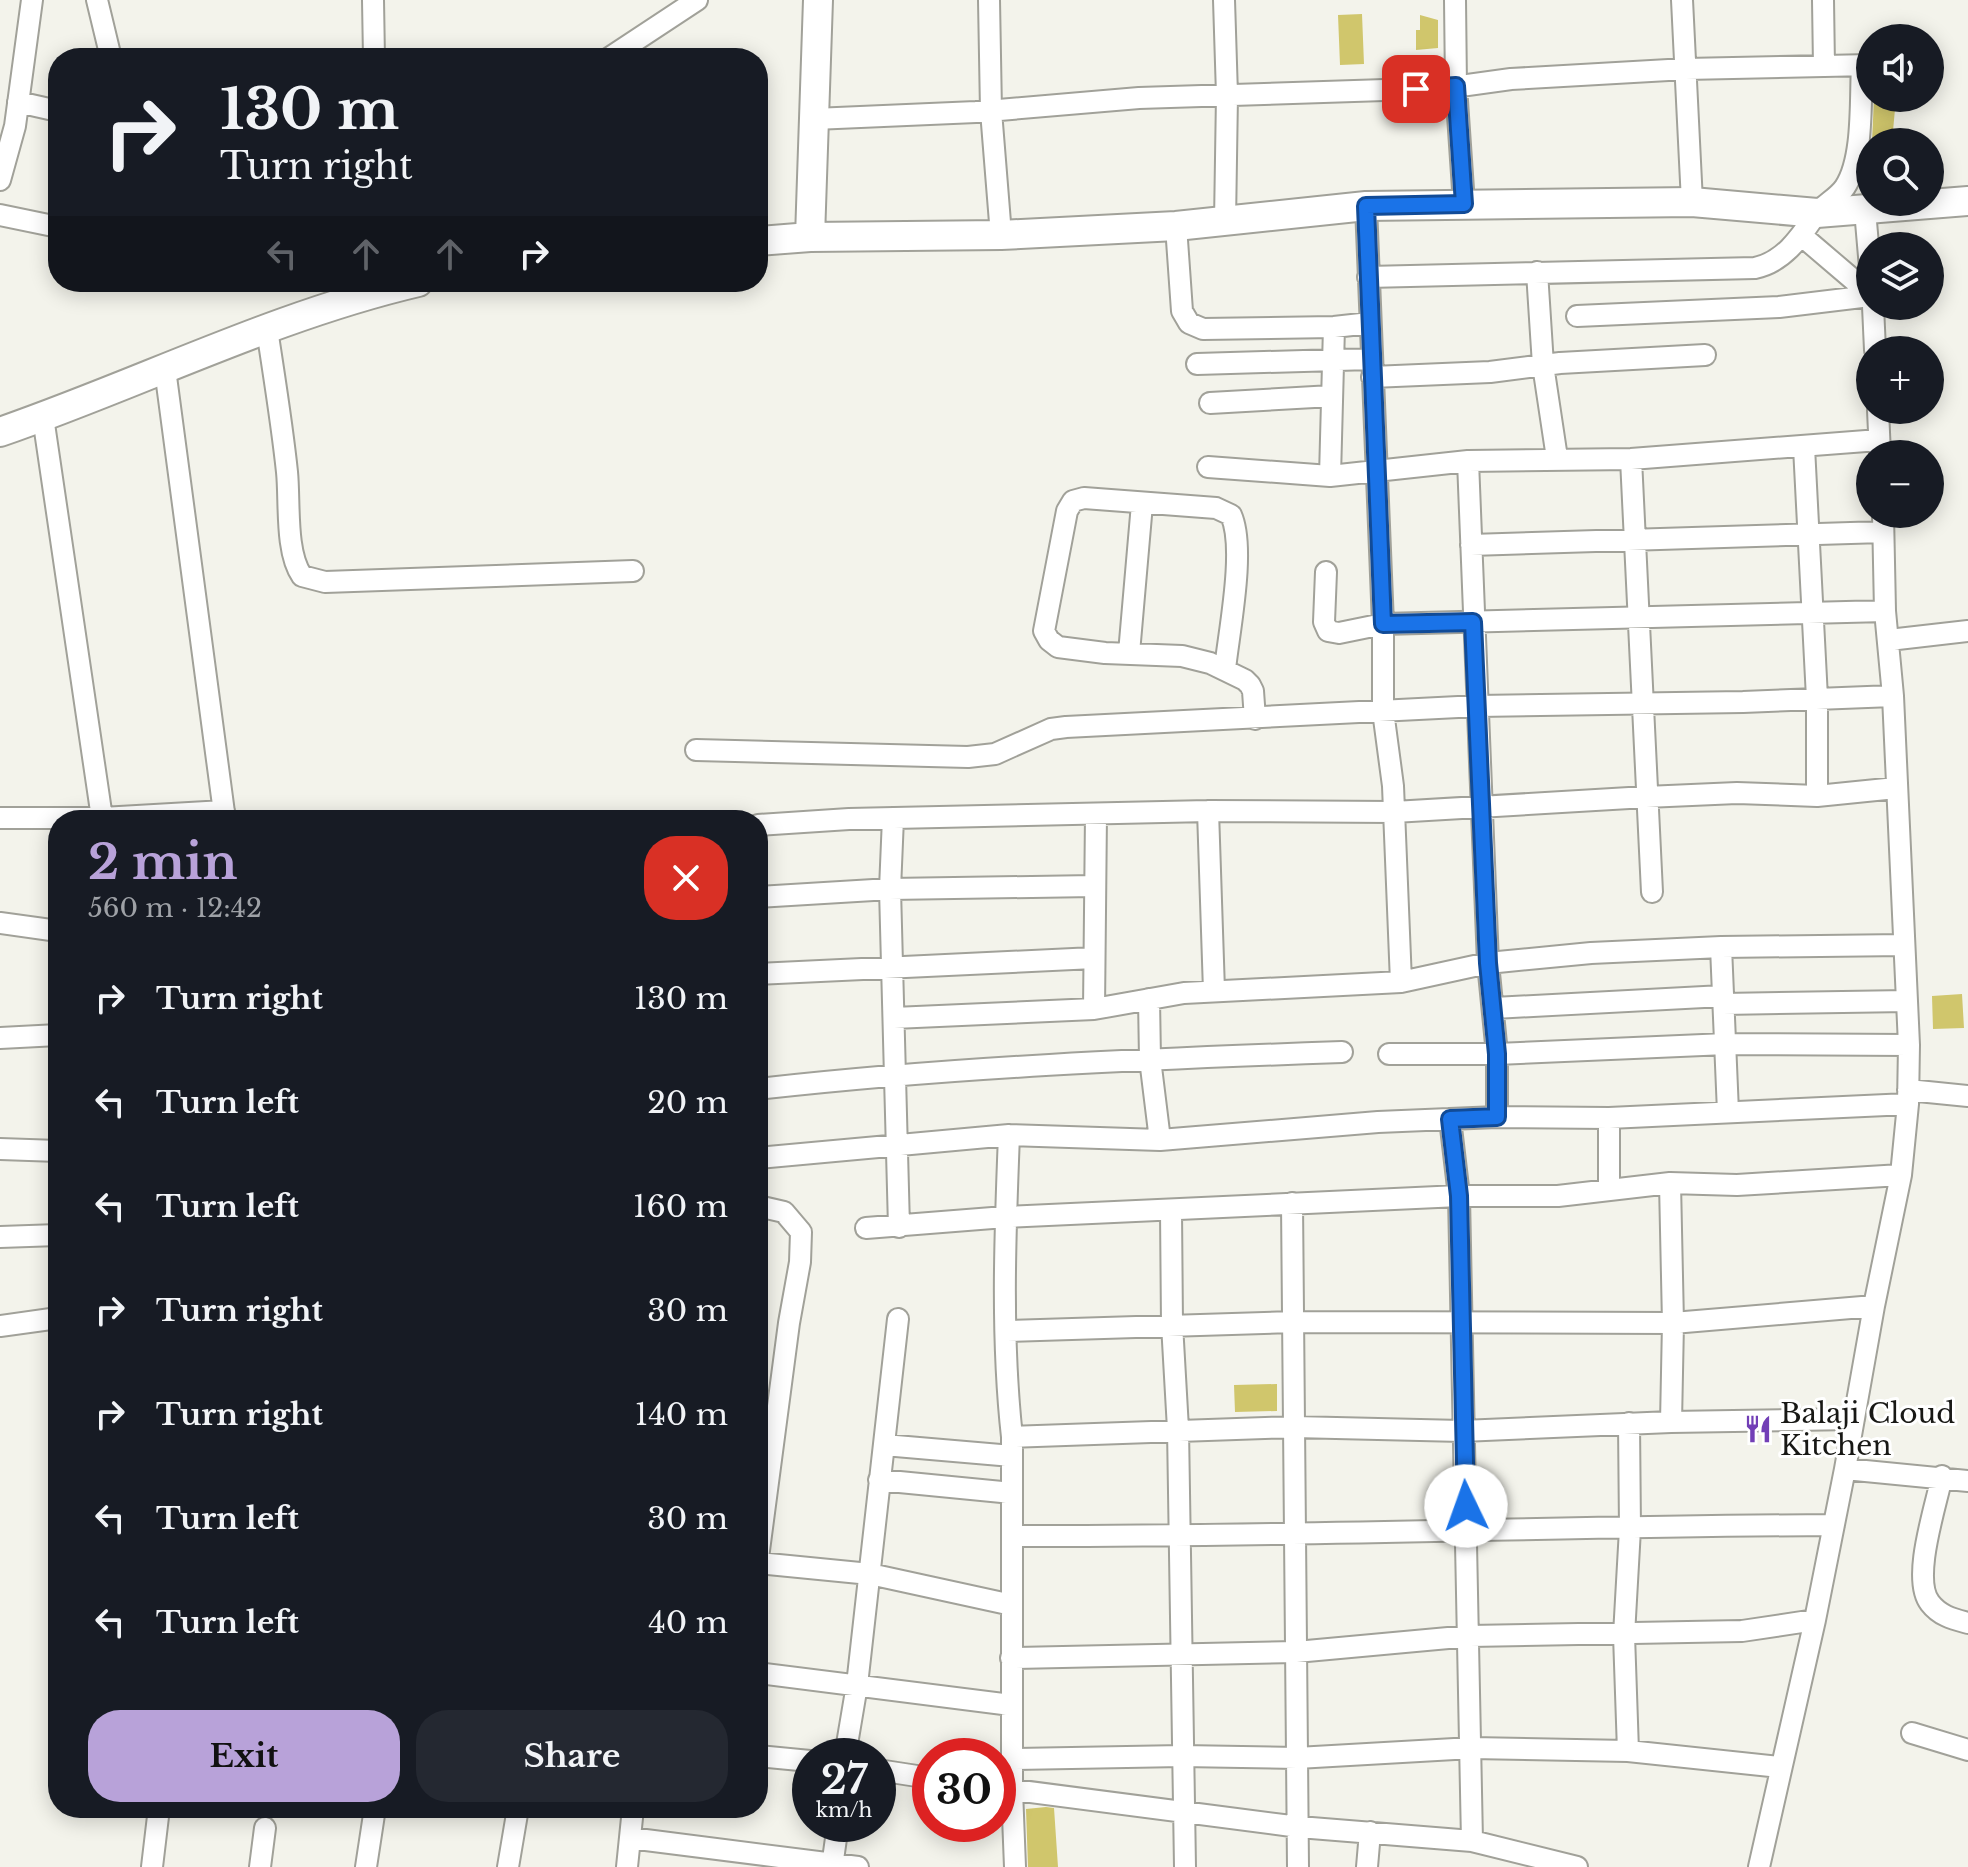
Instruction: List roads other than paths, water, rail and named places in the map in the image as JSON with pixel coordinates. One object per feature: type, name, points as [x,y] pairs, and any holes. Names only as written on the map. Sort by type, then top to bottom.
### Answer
[{"type":"main road","points":[[810,237],[818,0]]},
{"type":"main road","points":[[768,240],[1001,235],[1176,226],[1366,206],[1692,202],[1809,225],[1856,212]]},
{"type":"main road","points":[[0,432],[358,292]]},
{"type":"street","points":[[0,180],[15,126],[32,0]]},
{"type":"street","points":[[97,0],[109,48]]},
{"type":"street","points":[[373,0],[374,48]]},
{"type":"street","points":[[624,48],[697,0]]},
{"type":"street","points":[[989,0],[991,111],[1001,235]]},
{"type":"street","points":[[1224,0],[1227,95],[1225,222]]},
{"type":"street","points":[[1455,0],[1456,86],[1464,204]]},
{"type":"street","points":[[1682,0],[1692,202]]},
{"type":"street","points":[[1823,0],[1824,66]]},
{"type":"street","points":[[814,119],[991,111],[1139,98],[1456,86],[1511,79],[1686,69],[1856,65]]},
{"type":"street","points":[[18,102],[48,109]]},
{"type":"street","points":[[1368,277],[1755,268],[1770,265],[1845,187],[1854,164],[1861,112]]},
{"type":"street","points":[[1366,206],[1383,624],[1383,711],[1393,786],[1401,982]]},
{"type":"street","points":[[0,215],[48,225]]},
{"type":"street","points":[[1809,225],[1856,279]]},
{"type":"street","points":[[1176,226],[1182,311],[1189,323],[1203,329],[1334,327],[1370,323]]},
{"type":"street","points":[[1537,272],[1543,365],[1557,458]]},
{"type":"street","points":[[1577,316],[1779,307],[1856,297]]},
{"type":"street","points":[[1330,476],[1334,327]]},
{"type":"street","points":[[267,329],[287,471],[292,547],[295,566],[302,576],[325,582],[633,571]]},
{"type":"street","points":[[1197,364],[1333,359],[1371,368],[1490,372],[1543,365],[1705,355]]},
{"type":"street","points":[[165,369],[223,810]]},
{"type":"street","points":[[1210,403],[1332,396]]},
{"type":"street","points":[[43,417],[101,810]]},
{"type":"street","points":[[1208,467],[1330,476],[1468,461],[1631,459],[1804,447],[1856,447]]},
{"type":"street","points":[[1804,447],[1806,536],[1817,698],[1817,796]]},
{"type":"street","points":[[1631,459],[1652,892]]},
{"type":"street","points":[[1468,461],[1488,963],[1497,1054],[1497,1117]]},
{"type":"street","points":[[1225,669],[1237,554],[1236,525],[1231,515],[1216,508],[1084,498],[1073,501],[1067,511],[1044,631],[1049,640],[1058,647],[1105,653],[1182,656],[1225,669],[1250,685],[1255,719]]},
{"type":"street","points":[[1129,653],[1142,504]]},
{"type":"street","points":[[1471,545],[1750,535],[1806,536],[1856,528]]},
{"type":"street","points":[[1759,1867],[1815,1620],[1901,1175],[1909,1045],[1883,528]]},
{"type":"street","points":[[1326,572],[1324,622],[1328,631],[1339,633],[1383,624],[1885,611]]},
{"type":"street","points":[[1889,640],[1964,632]]},
{"type":"street","points":[[696,750],[968,757],[995,754],[1051,729],[1066,727],[1478,706],[1893,696]]},
{"type":"street","points":[[768,824],[893,818],[1208,811],[1394,812],[1737,793],[1817,796],[1896,788]]},
{"type":"street","points":[[1208,811],[1214,991]]},
{"type":"street","points":[[1094,1009],[1096,814]]},
{"type":"street","points":[[0,818],[48,818]]},
{"type":"street","points":[[893,818],[890,889],[899,1227]]},
{"type":"street","points":[[768,896],[890,889],[1094,886]]},
{"type":"street","points":[[0,923],[48,930]]},
{"type":"street","points":[[894,1018],[1094,1009],[1184,993],[1401,982],[1488,963],[1591,953],[1721,947],[1904,945]]},
{"type":"street","points":[[1721,947],[1728,1112]]},
{"type":"street","points":[[768,973],[1094,958]]},
{"type":"street","points":[[1149,999],[1150,1059],[1160,1140]]},
{"type":"street","points":[[1494,1008],[1723,1000],[1907,1001]]},
{"type":"street","points":[[0,1038],[48,1036]]},
{"type":"street","points":[[1389,1054],[1497,1054],[1726,1044],[1909,1045]]},
{"type":"street","points":[[768,1088],[896,1074],[1150,1059],[1342,1052]]},
{"type":"street","points":[[768,1157],[1009,1135],[1160,1140],[1349,1124],[1497,1117],[1609,1118],[1908,1097],[1968,1096]]},
{"type":"street","points":[[1609,1118],[1609,1189]]},
{"type":"street","points":[[1450,1119],[1459,1196],[1472,1841]]},
{"type":"street","points":[[1009,1135],[1005,1217],[1008,1401],[1012,1446],[1012,1738]]},
{"type":"street","points":[[0,1149],[48,1151]]},
{"type":"street","points":[[866,1228],[1005,1217],[1459,1196],[1558,1196],[1670,1183],[1737,1185],[1901,1175]]},
{"type":"street","points":[[1670,1183],[1673,1323],[1671,1422]]},
{"type":"street","points":[[1292,1203],[1298,1867]]},
{"type":"street","points":[[768,1208],[784,1212],[801,1232],[800,1262],[768,1484]]},
{"type":"street","points":[[1171,1211],[1185,1867]]},
{"type":"street","points":[[0,1237],[48,1235]]},
{"type":"street","points":[[1007,1331],[1292,1322],[1673,1323],[1874,1306]]},
{"type":"street","points":[[0,1326],[48,1319]]},
{"type":"street","points":[[848,1738],[857,1685],[898,1319]]},
{"type":"street","points":[[884,1445],[1012,1446],[1178,1429],[1294,1427],[1462,1431],[1629,1423],[1854,1419]]},
{"type":"street","points":[[1628,1751],[1624,1635],[1630,1529],[1629,1423]]},
{"type":"street","points":[[1845,1469],[1942,1476],[1968,1481]]},
{"type":"street","points":[[1942,1476],[1922,1585],[1929,1602],[1946,1617],[1968,1623]]},
{"type":"street","points":[[879,1480],[1012,1493]]},
{"type":"street","points":[[1012,1536],[1179,1537],[1834,1525]]},
{"type":"street","points":[[768,1561],[870,1574],[1012,1605]]},
{"type":"street","points":[[1011,1658],[1296,1652],[1470,1636],[1742,1631],[1815,1620]]},
{"type":"street","points":[[768,1674],[1011,1705]]},
{"type":"street","points":[[1912,1733],[1968,1750]]},
{"type":"street","points":[[1016,1759],[1297,1758],[1472,1748],[1628,1751],[1780,1767]]},
{"type":"street","points":[[768,1757],[792,1759]]},
{"type":"street","points":[[1016,1790],[1299,1827],[1472,1841],[1577,1867]]},
{"type":"street","points":[[152,1867],[158,1818]]},
{"type":"street","points":[[366,1867],[373,1818]]},
{"type":"street","points":[[508,1867],[516,1818]]},
{"type":"street","points":[[627,1867],[632,1818]]},
{"type":"street","points":[[260,1867],[265,1828]]},
{"type":"street","points":[[1367,1867],[1370,1832]]},
{"type":"street","points":[[630,1838],[858,1867]]},
{"type":"street","points":[[833,1865],[836,1842]]},
{"type":"street","points":[[1012,1842],[1015,1867]]},
{"type":"place","name":"Balaji Cloud Kitchen","points":[[1758,1429]]}]
